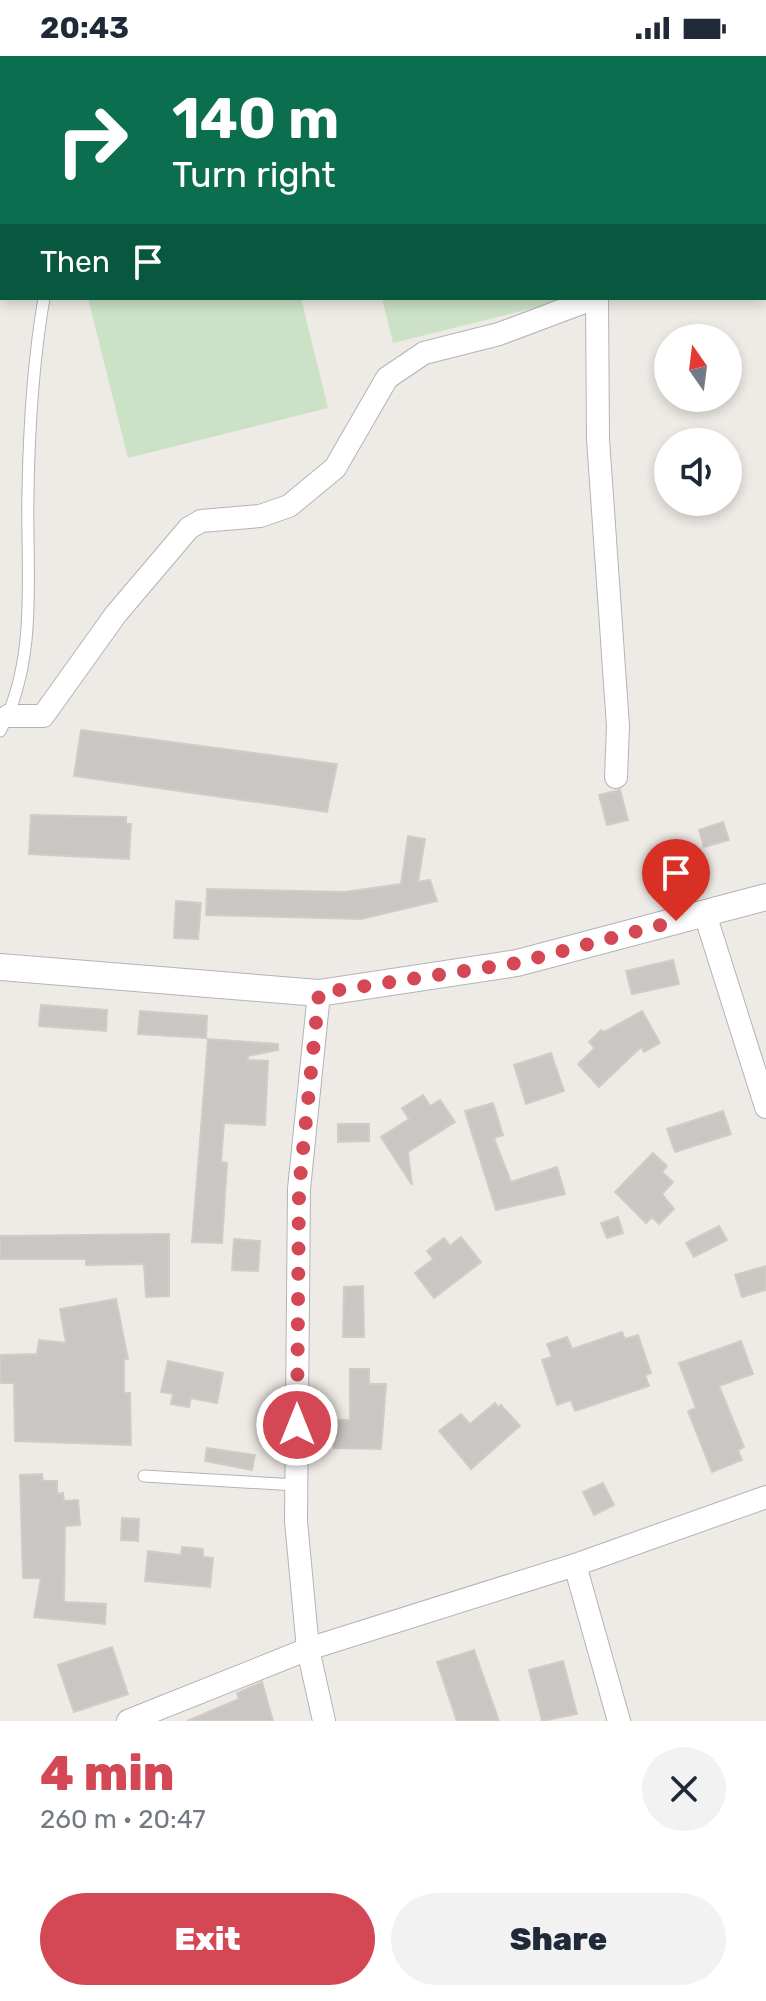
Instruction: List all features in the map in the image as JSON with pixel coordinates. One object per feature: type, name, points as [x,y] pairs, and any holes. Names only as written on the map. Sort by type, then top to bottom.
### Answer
[{"type":"street","points":[[4,724],[43,716],[116,614],[189,528],[201,521],[260,516],[289,506],[335,468],[387,378],[424,353],[499,334],[591,300]]},
{"type":"street","points":[[596,300],[598,439],[618,726],[616,777]]},
{"type":"street","points":[[0,967],[319,993],[517,963],[766,897]]},
{"type":"street","points":[[705,914],[766,1107]]},
{"type":"street","points":[[319,993],[299,1189],[296,1521],[308,1649],[324,1721]]},
{"type":"street","points":[[128,1721],[308,1649],[575,1565],[766,1497]]},
{"type":"street","points":[[575,1565],[619,1721]]},
{"type":"lane","points":[[4,724],[28,624],[28,492],[34,359],[44,300]]},
{"type":"lane","points":[[144,1476],[296,1485]]},
{"type":"green space","points":[[88,300],[301,300],[328,408],[128,458]]},
{"type":"green space","points":[[382,300],[553,300],[554,303],[393,343]]},
{"type":"building","points":[[81,730],[337,764],[327,812],[74,776]]},
{"type":"building","points":[[620,790],[628,820],[607,825],[599,795]]},
{"type":"building","points":[[31,815],[126,817],[126,824],[131,824],[129,859],[29,854]]},
{"type":"building","points":[[723,822],[729,840],[704,847],[699,830]]},
{"type":"building","points":[[408,836],[425,839],[418,882],[430,880],[437,901],[361,919],[206,915],[207,889],[345,892],[401,884]]},
{"type":"building","points":[[176,901],[201,903],[198,939],[174,938]]},
{"type":"building","points":[[673,960],[679,984],[632,994],[626,971]]},
{"type":"building","points":[[41,1005],[107,1010],[106,1031],[39,1026]]},
{"type":"building","points":[[140,1011],[207,1016],[206,1038],[138,1034]]},
{"type":"building","points":[[642,1011],[660,1043],[644,1052],[641,1047],[599,1087],[578,1064],[595,1048],[589,1042],[601,1030],[604,1032]]},
{"type":"building","points":[[208,1039],[278,1044],[278,1050],[248,1056],[248,1060],[268,1061],[265,1125],[224,1123],[221,1162],[227,1163],[222,1243],[192,1242]]},
{"type":"building","points":[[551,1053],[564,1091],[526,1104],[514,1065]]},
{"type":"building","points":[[423,1095],[430,1106],[440,1100],[455,1122],[408,1152],[412,1185],[381,1137],[409,1119],[402,1108]]},
{"type":"building","points":[[493,1103],[503,1135],[494,1138],[511,1182],[557,1167],[565,1194],[496,1210],[465,1111]]},
{"type":"building","points":[[723,1111],[731,1134],[675,1152],[667,1129]]},
{"type":"building","points":[[338,1124],[369,1124],[369,1141],[338,1142]]},
{"type":"building","points":[[653,1153],[667,1166],[662,1172],[673,1182],[662,1194],[674,1209],[659,1224],[652,1217],[646,1223],[615,1192]]},
{"type":"building","points":[[618,1217],[623,1233],[607,1238],[601,1223]]},
{"type":"building","points":[[719,1226],[727,1240],[694,1257],[686,1243]]},
{"type":"building","points":[[169,1234],[169,1296],[146,1297],[144,1264],[86,1265],[86,1259],[0,1259],[0,1236]]},
{"type":"building","points":[[461,1237],[481,1262],[434,1298],[415,1273],[433,1259],[427,1251],[444,1238],[450,1246]]},
{"type":"building","points":[[234,1239],[260,1241],[258,1271],[232,1270]]},
{"type":"building","points":[[766,1266],[766,1290],[742,1297],[735,1275]]},
{"type":"building","points":[[363,1286],[364,1337],[343,1337],[344,1287]]},
{"type":"building","points":[[116,1299],[128,1359],[124,1359],[124,1393],[130,1393],[131,1445],[15,1441],[14,1383],[0,1383],[0,1355],[37,1354],[39,1340],[66,1343],[60,1309]]},
{"type":"building","points":[[622,1332],[625,1339],[638,1335],[651,1373],[645,1375],[649,1386],[575,1411],[571,1400],[557,1405],[542,1360],[552,1357],[547,1344],[567,1337],[572,1349]]},
{"type":"building","points":[[741,1341],[753,1374],[719,1386],[744,1447],[738,1450],[742,1460],[712,1472],[688,1411],[696,1408],[679,1363]]},
{"type":"building","points":[[168,1361],[223,1373],[217,1403],[191,1398],[189,1407],[171,1404],[173,1394],[161,1392]]},
{"type":"building","points":[[350,1369],[369,1369],[369,1384],[386,1384],[381,1449],[334,1448],[334,1420],[350,1420]]},
{"type":"building","points":[[495,1403],[498,1407],[501,1405],[520,1426],[471,1469],[439,1431],[461,1414],[470,1424]]},
{"type":"building","points":[[207,1448],[255,1455],[252,1470],[205,1461]]},
{"type":"building","points":[[42,1474],[43,1481],[57,1481],[57,1494],[63,1493],[64,1501],[78,1500],[80,1525],[65,1526],[64,1602],[106,1604],[105,1624],[34,1617],[41,1578],[23,1578],[20,1475]]},
{"type":"building","points":[[603,1483],[614,1505],[594,1515],[583,1492]]},
{"type":"building","points":[[122,1518],[139,1519],[138,1541],[121,1540]]},
{"type":"building","points":[[182,1547],[203,1549],[203,1557],[213,1558],[210,1587],[145,1581],[148,1551],[181,1555]]},
{"type":"building","points":[[112,1647],[128,1694],[74,1712],[58,1665]]},
{"type":"building","points":[[474,1650],[499,1721],[457,1721],[437,1662]]},
{"type":"building","points":[[563,1661],[577,1714],[542,1721],[529,1670]]},
{"type":"building","points":[[262,1682],[273,1721],[187,1721],[239,1699],[237,1693]]},
{"type":"route","points":[[297,1425],[299,1189],[319,993],[455,975],[517,963],[676,921]]}]
